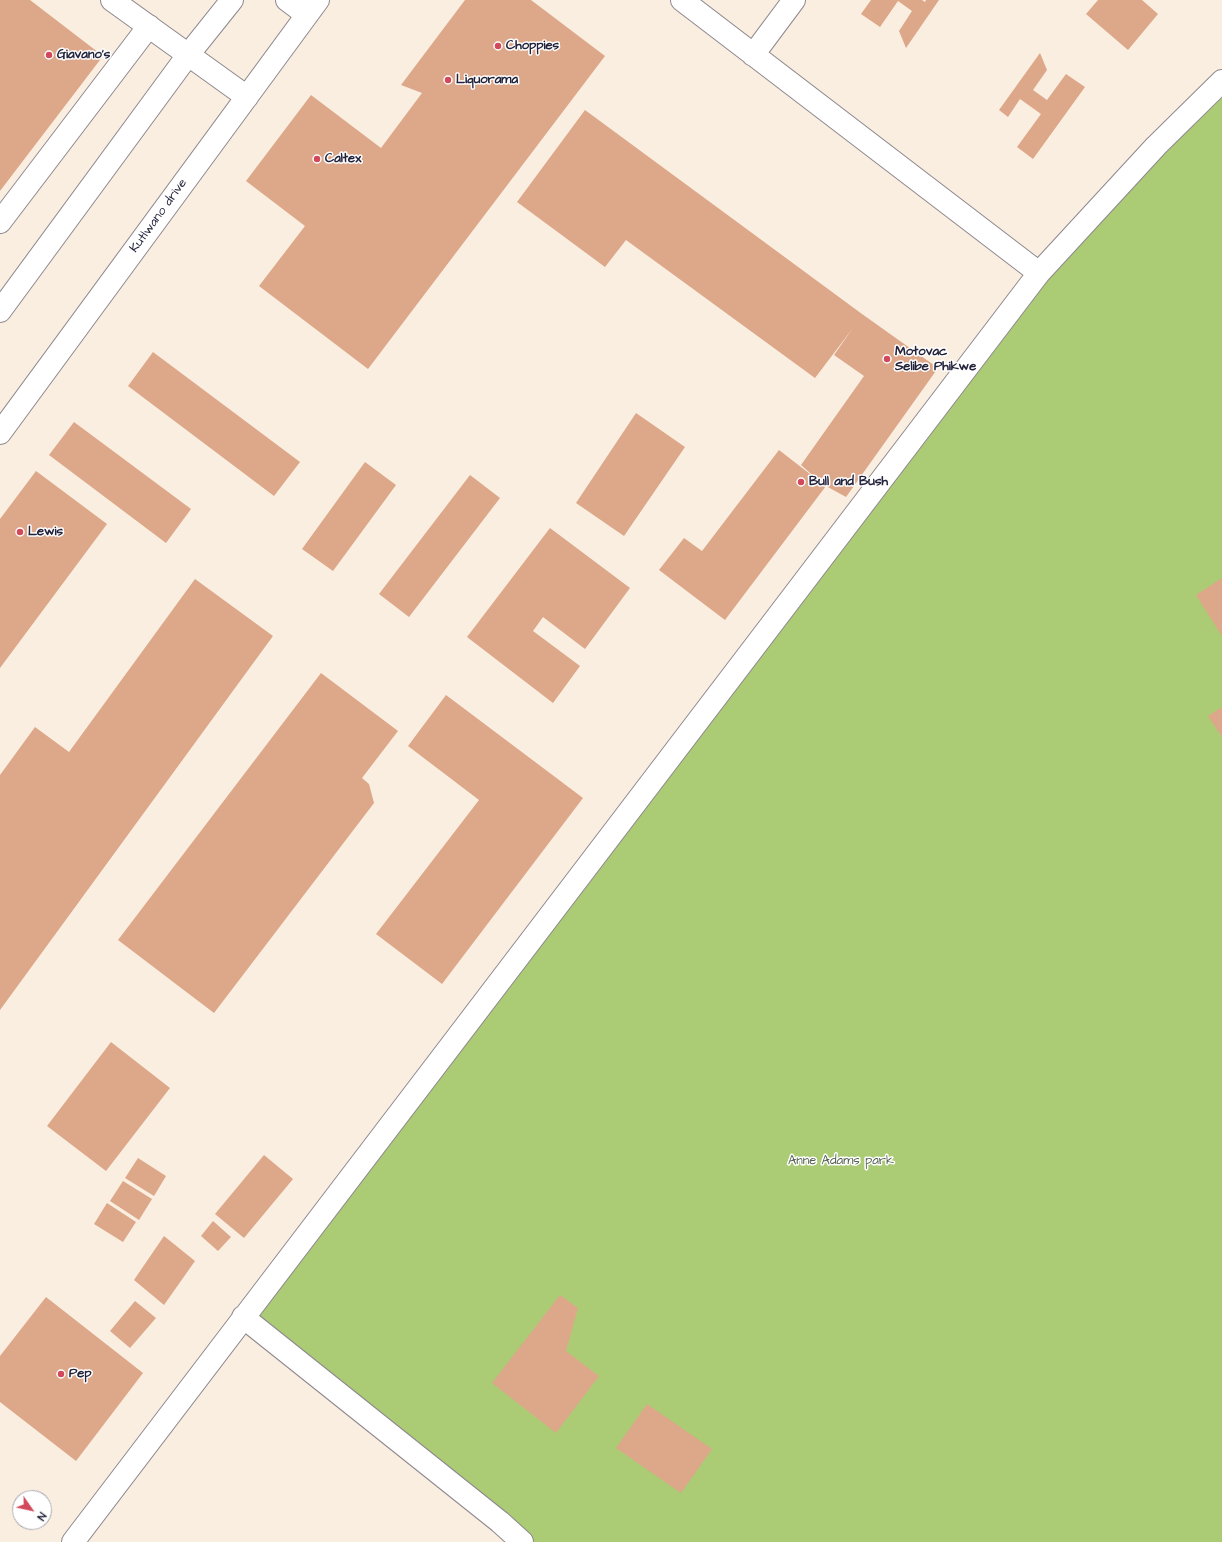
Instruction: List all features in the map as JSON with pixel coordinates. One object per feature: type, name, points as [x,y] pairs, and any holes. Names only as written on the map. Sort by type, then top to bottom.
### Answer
[{"type":"street","points":[[112,0],[247,97]]},
{"type":"street","points":[[0,311],[188,55],[232,0]]},
{"type":"street","points":[[287,0],[313,7]]},
{"type":"street","points":[[682,0],[1039,273]]},
{"type":"street","points":[[753,55],[794,0]]},
{"type":"street","name":"Kutlwano drive","points":[[0,433],[313,7]]},
{"type":"street","points":[[0,222],[149,26]]},
{"type":"street","points":[[73,1542],[1039,273],[1156,146],[1222,81]]},
{"type":"street","points":[[244,1317],[500,1522],[522,1542]]},
{"type":"green space","name":"Anne Adams park","points":[[1222,83],[1222,1542],[520,1542],[243,1317],[1039,273]]},
{"type":"building","points":[[0,0],[30,0],[103,56],[0,191]]},
{"type":"building","points":[[465,0],[531,0],[605,56],[368,369],[259,286],[305,226],[246,181],[311,95],[381,148],[422,93],[401,85]]},
{"type":"building","points":[[871,0],[922,0],[925,2],[926,0],[939,0],[906,48],[899,31],[912,11],[898,1],[880,27],[861,14]]},
{"type":"building","points":[[1098,0],[1142,0],[1158,14],[1128,50],[1086,14]]},
{"type":"building","points":[[1040,53],[1047,70],[1033,90],[1047,100],[1066,74],[1085,87],[1033,159],[1017,147],[1041,114],[1020,99],[1008,117],[999,110]]},
{"type":"building","points":[[585,110],[862,314],[938,368],[846,497],[826,486],[725,620],[659,570],[684,538],[702,551],[779,450],[819,481],[801,465],[864,376],[834,355],[853,328],[815,378],[626,240],[605,267],[517,202]]},
{"type":"building","points":[[153,352],[300,462],[274,496],[128,386]]},
{"type":"building","points":[[636,413],[685,447],[624,536],[576,503]]},
{"type":"building","points":[[74,422],[191,509],[166,543],[49,455]]},
{"type":"building","points":[[365,462],[396,485],[333,571],[302,549]]},
{"type":"building","points":[[36,471],[107,524],[0,668],[0,519]]},
{"type":"building","points":[[470,475],[500,498],[409,617],[379,594]]},
{"type":"building","points":[[550,528],[630,588],[585,649],[543,617],[533,631],[580,666],[553,703],[467,637]]},
{"type":"building","points":[[1222,578],[1222,636],[1196,595]]},
{"type":"building","points":[[195,579],[273,636],[0,1010],[0,775],[35,727],[69,752]]},
{"type":"building","points":[[321,673],[398,731],[362,778],[369,784],[374,803],[214,1013],[118,940]]},
{"type":"building","points":[[446,695],[583,798],[442,984],[376,934],[479,800],[408,746]]},
{"type":"building","points":[[1222,707],[1222,737],[1208,716]]},
{"type":"building","points":[[111,1042],[170,1088],[106,1171],[47,1126]]},
{"type":"building","points":[[264,1155],[293,1179],[244,1238],[215,1214]]},
{"type":"building","points":[[138,1158],[166,1176],[154,1196],[125,1178]]},
{"type":"building","points":[[123,1181],[152,1199],[139,1220],[110,1201]]},
{"type":"building","points":[[107,1203],[136,1222],[123,1242],[94,1224]]},
{"type":"building","points":[[213,1221],[231,1237],[218,1251],[201,1236]]},
{"type":"building","points":[[164,1236],[195,1261],[164,1305],[134,1280]]},
{"type":"building","points":[[560,1295],[578,1308],[566,1351],[599,1376],[556,1433],[492,1383]]},
{"type":"building","points":[[46,1297],[143,1373],[76,1461],[0,1402],[0,1356]]},
{"type":"building","points":[[135,1301],[156,1318],[130,1348],[110,1331]]},
{"type":"building","points":[[647,1404],[712,1449],[681,1493],[616,1448]]},
{"type":"place","name":"Choppies","points":[[498,46]]},
{"type":"place","name":"Giavano's","points":[[49,55]]},
{"type":"place","name":"Liquorama","points":[[448,80]]},
{"type":"place","name":"Caltex","points":[[317,159]]},
{"type":"place","name":"Motovac Selibe Phikwe","points":[[887,359]]},
{"type":"place","name":"Bull and Bush","points":[[801,482]]},
{"type":"place","name":"Lewis","points":[[20,532]]},
{"type":"place","name":"Pep","points":[[61,1374]]}]
